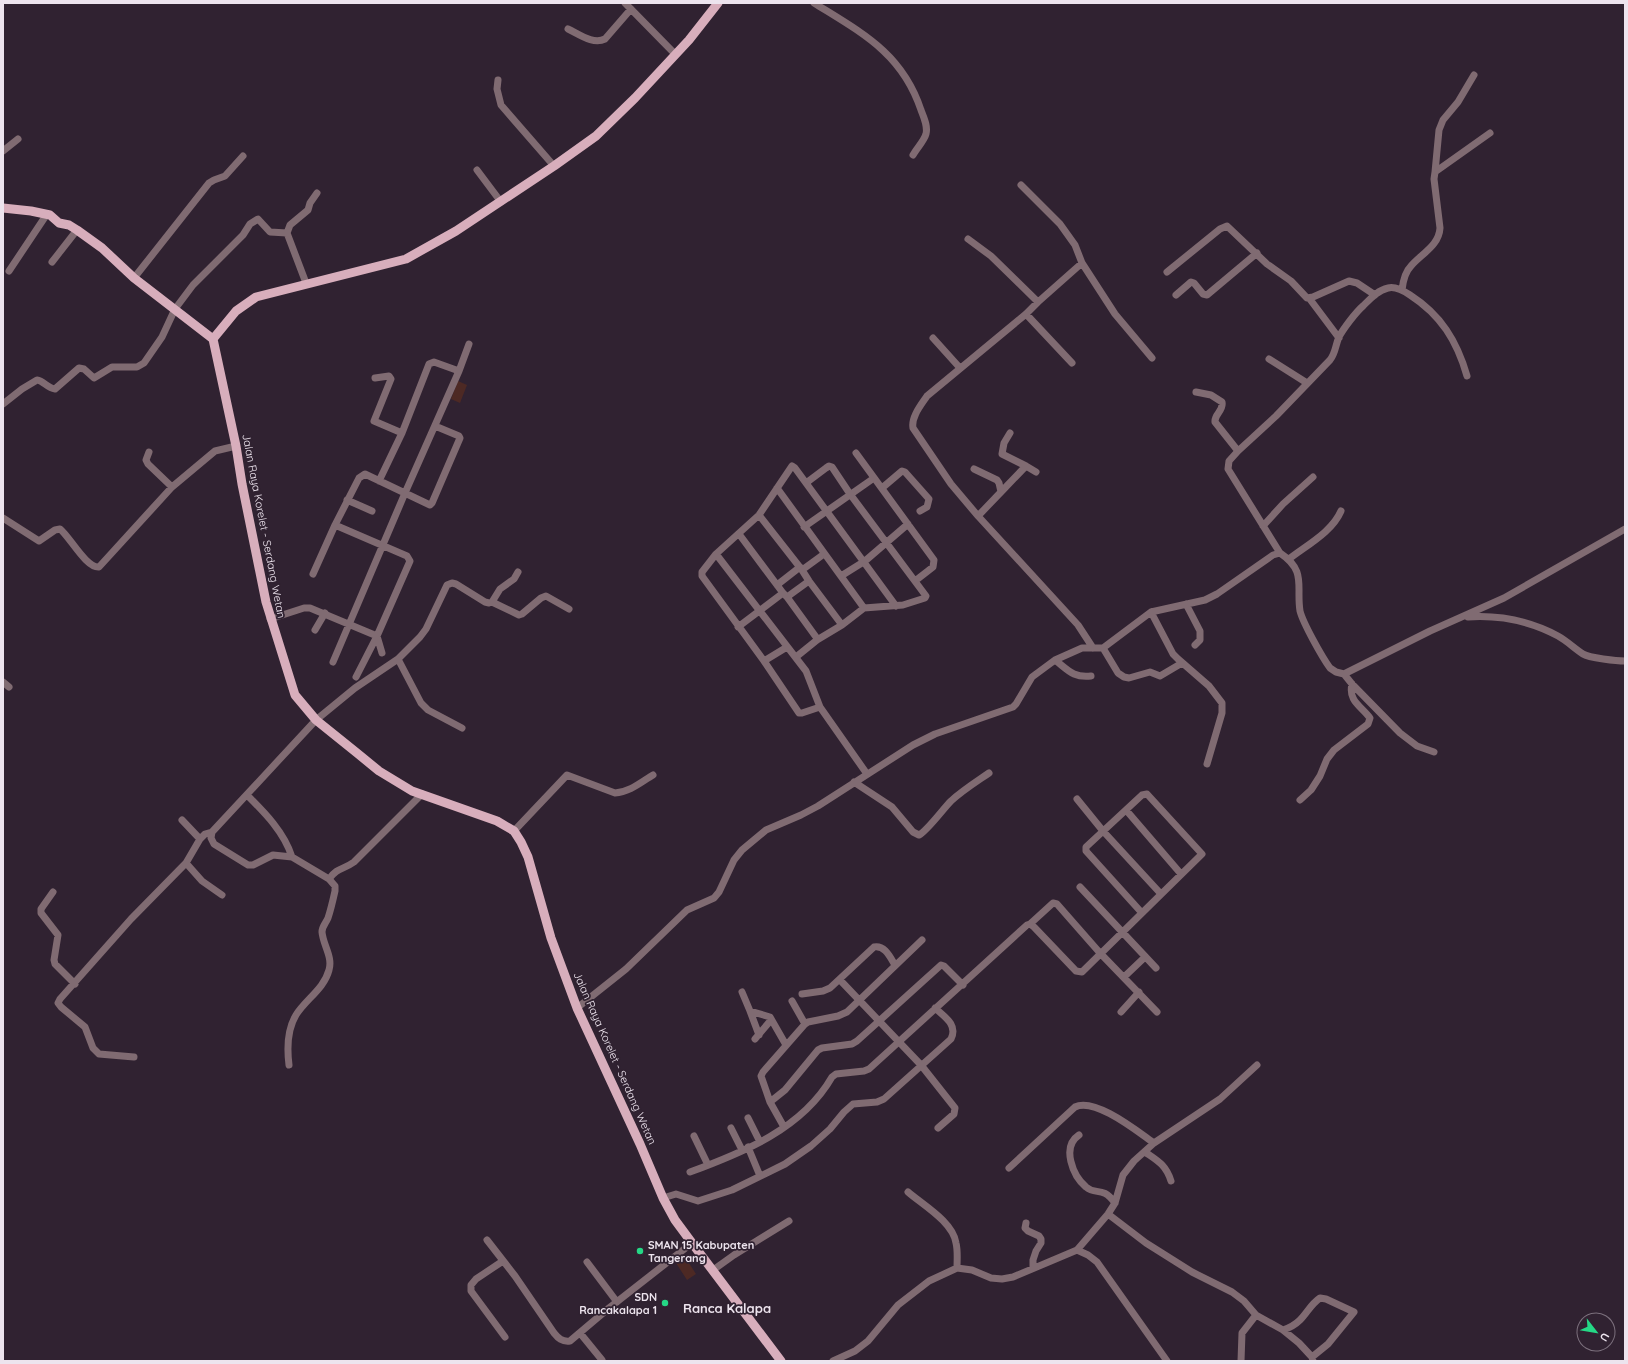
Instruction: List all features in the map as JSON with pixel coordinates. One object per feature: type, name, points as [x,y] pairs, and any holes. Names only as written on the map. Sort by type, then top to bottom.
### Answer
[{"type":"main road","points":[[3,208],[47,214],[59,223],[69,225],[102,248],[134,278],[213,339],[236,311],[249,300],[406,259],[456,231],[501,202],[596,136],[636,98],[689,40],[718,3]]},
{"type":"main road","name":"Jalan Raya Korelet - Serdang Wetan","points":[[213,339],[270,619],[295,695],[316,720],[379,771],[399,784],[422,794],[497,821],[514,831],[528,857],[551,938],[577,1008],[640,1144],[663,1198],[675,1220],[781,1361]]},
{"type":"street","points":[[625,3],[675,54]]},
{"type":"street","points":[[814,3],[877,44],[898,65],[918,100],[926,126],[925,136],[913,154]]},
{"type":"street","points":[[568,29],[594,41],[600,41],[605,39],[631,9]]},
{"type":"street","points":[[1402,290],[1404,279],[1409,268],[1432,247],[1439,235],[1440,228],[1434,179],[1439,130],[1443,120],[1458,102],[1474,75]]},
{"type":"street","points":[[498,80],[497,89],[501,105],[554,166]]},
{"type":"street","points":[[1435,172],[1490,133]]},
{"type":"street","points":[[3,151],[18,139]]},
{"type":"street","points":[[134,278],[209,183],[225,176],[243,156]]},
{"type":"street","points":[[477,170],[501,202]]},
{"type":"street","points":[[1021,185],[1060,224],[1075,245],[1082,263],[1115,314],[1152,358]]},
{"type":"street","points":[[306,284],[287,233],[290,225],[308,210],[310,203],[317,193]]},
{"type":"street","points":[[9,271],[47,214]]},
{"type":"street","points":[[3,404],[22,389],[37,380],[55,389],[79,368],[84,369],[94,378],[112,367],[137,367],[141,365],[152,354],[175,309],[193,284],[243,234],[250,224],[256,219],[260,220],[272,233],[287,233]]},
{"type":"street","points":[[1167,272],[1224,226],[1229,227],[1267,264],[1291,281],[1305,296],[1309,298],[1339,338]]},
{"type":"street","points":[[52,262],[77,230]]},
{"type":"street","points":[[968,239],[991,256],[1038,302]]},
{"type":"street","points":[[1176,295],[1191,282],[1203,294],[1207,295],[1257,254]]},
{"type":"street","points":[[1082,263],[1026,314],[927,396],[912,424],[926,449],[951,484],[978,516],[1078,625],[1093,648]]},
{"type":"street","points":[[1309,298],[1349,281],[1357,283],[1375,295]]},
{"type":"street","points":[[1434,752],[1416,746],[1400,733],[1344,674],[1336,672],[1330,668],[1300,611],[1300,579],[1295,568],[1289,559],[1280,553],[1228,469],[1229,461],[1238,451],[1276,416],[1335,354],[1339,338],[1362,307],[1375,295],[1390,287],[1402,290],[1419,301],[1441,321],[1448,330],[1467,376]]},
{"type":"street","points":[[1026,314],[1072,363]]},
{"type":"street","points":[[933,338],[960,368]]},
{"type":"street","points":[[333,662],[459,371],[469,344]]},
{"type":"street","points":[[1269,359],[1307,383]]},
{"type":"street","points":[[379,480],[402,433],[429,364],[434,362],[459,371]]},
{"type":"street","points":[[375,378],[389,376],[391,379],[374,421],[402,433]]},
{"type":"street","points":[[1196,392],[1211,395],[1222,402],[1222,408],[1215,418],[1215,422],[1238,451]]},
{"type":"street","points":[[313,574],[347,500],[359,478],[363,475],[365,474],[379,480],[430,505],[432,503],[460,438],[459,436],[435,426]]},
{"type":"street","points":[[1010,433],[1004,443],[1002,454],[1036,472]]},
{"type":"street","points":[[3,518],[39,541],[55,530],[60,529],[77,550],[94,567],[98,567],[172,486],[216,452],[236,446]]},
{"type":"street","points":[[149,452],[146,460],[148,464],[172,486]]},
{"type":"street","points":[[856,453],[934,560],[933,567],[915,581]]},
{"type":"street","points":[[821,709],[799,713],[701,575],[702,572],[716,554],[759,515],[792,466],[865,561],[896,606]]},
{"type":"street","points":[[796,657],[817,640],[842,625],[864,608],[896,606],[914,602],[925,597],[925,594],[850,494],[836,472],[830,466],[806,483]]},
{"type":"street","points":[[978,516],[1026,466]]},
{"type":"street","points":[[974,469],[997,480],[1001,492]]},
{"type":"street","points":[[882,488],[902,471],[905,472],[929,499],[927,507],[920,511]]},
{"type":"street","points":[[804,527],[874,478]]},
{"type":"street","points":[[1263,526],[1283,504],[1313,478]]},
{"type":"street","points":[[776,488],[864,608]]},
{"type":"street","points":[[347,500],[372,511]]},
{"type":"street","points":[[1289,559],[1331,527],[1337,520],[1341,511]]},
{"type":"street","points":[[759,515],[842,625]]},
{"type":"street","points":[[842,576],[865,561],[908,524]]},
{"type":"street","points":[[335,525],[407,556],[410,561],[377,636],[356,677]]},
{"type":"street","points":[[1344,674],[1430,631],[1504,598],[1625,529]]},
{"type":"street","points":[[739,534],[817,640]]},
{"type":"street","points":[[577,1008],[626,969],[687,910],[714,898],[719,892],[734,860],[742,850],[766,830],[818,806],[913,745],[935,734],[1012,707],[1016,704],[1032,677],[1054,660],[1082,648],[1103,648],[1151,612],[1205,600],[1217,594],[1273,555],[1280,553]]},
{"type":"street","points":[[716,554],[796,657],[810,678],[821,709],[867,774]]},
{"type":"street","points":[[777,585],[824,554]]},
{"type":"street","points":[[492,602],[500,589],[514,579],[518,572]]},
{"type":"street","points":[[738,627],[760,611],[809,581]]},
{"type":"street","points":[[134,1057],[99,1054],[95,1050],[85,1027],[58,1003],[131,919],[186,863],[200,839],[205,834],[212,832],[316,720],[355,688],[398,659],[423,633],[448,584],[456,584],[486,602],[492,602],[519,615],[541,598],[546,596],[569,609]]},
{"type":"street","points":[[1186,604],[1200,631],[1200,640],[1195,645]]},
{"type":"street","points":[[270,619],[304,608],[310,608],[377,636]]},
{"type":"street","points":[[1151,612],[1173,654],[1210,686],[1222,703],[1222,713],[1207,764]]},
{"type":"street","points":[[315,630],[325,613]]},
{"type":"street","points":[[1462,617],[1504,617],[1526,623],[1558,636],[1584,655],[1610,659],[1616,662],[1625,661]]},
{"type":"street","points":[[377,636],[382,653]]},
{"type":"street","points":[[764,662],[787,647]]},
{"type":"street","points":[[1103,648],[1118,673],[1124,678],[1150,672],[1160,676],[1182,663]]},
{"type":"street","points":[[398,659],[421,703],[428,710],[462,728]]},
{"type":"street","points":[[1054,660],[1072,674],[1078,676],[1091,676]]},
{"type":"street","points":[[3,682],[9,687]]},
{"type":"street","points":[[1300,800],[1311,790],[1320,776],[1327,759],[1334,750],[1368,724],[1370,718],[1352,698],[1350,691],[1352,684]]},
{"type":"street","points":[[854,782],[892,807],[913,832],[919,835],[960,793],[989,773]]},
{"type":"street","points":[[514,831],[567,774],[615,793],[630,789],[653,775]]},
{"type":"street","points":[[329,879],[339,869],[354,862],[422,794]]},
{"type":"street","points":[[1030,924],[1076,971],[1082,972],[1100,953],[1142,913],[1181,874],[1202,856],[1202,852],[1148,794],[1142,795],[1086,847],[1086,851],[1142,913]]},
{"type":"street","points":[[247,795],[270,817],[289,848],[292,857]]},
{"type":"street","points":[[1077,799],[1103,831],[1161,894]]},
{"type":"street","points":[[1126,810],[1181,874]]},
{"type":"street","points":[[182,820],[200,839]]},
{"type":"street","points":[[212,832],[211,838],[214,844],[248,865],[253,865],[273,855],[292,857],[329,879],[335,886],[328,919],[323,926],[322,932],[330,966],[322,985],[294,1018],[287,1045],[289,1065]]},
{"type":"street","points":[[186,863],[202,881],[222,896]]},
{"type":"street","points":[[1080,887],[1156,968]]},
{"type":"street","points":[[53,892],[41,909],[41,913],[58,935],[54,960],[55,964],[75,984]]},
{"type":"street","points":[[690,1172],[778,1133],[808,1109],[832,1077],[836,1074],[864,1071],[869,1069],[1053,903],[1055,903],[1100,953],[1157,1012]]},
{"type":"street","points":[[784,1127],[770,1102],[761,1076],[765,1069],[805,1024],[808,1022],[843,1015],[922,940]]},
{"type":"street","points":[[802,994],[823,991],[840,980],[874,947],[878,946],[884,949],[895,965]]},
{"type":"street","points":[[1124,977],[1145,957]]},
{"type":"street","points":[[770,1102],[785,1090],[818,1050],[822,1048],[852,1044],[857,1041],[940,965],[944,966],[963,984]]},
{"type":"street","points":[[840,980],[921,1065],[955,1108],[954,1114],[938,1128]]},
{"type":"street","points":[[742,992],[750,1011],[757,1037],[771,1020]]},
{"type":"street","points":[[1121,1012],[1139,992]]},
{"type":"street","points":[[792,1001],[805,1024]]},
{"type":"street","points":[[663,1198],[676,1194],[694,1201],[702,1201],[732,1190],[785,1164],[811,1146],[830,1129],[844,1112],[853,1104],[877,1102],[884,1099],[951,1039],[954,1032],[953,1025],[935,1008]]},
{"type":"street","points":[[750,1011],[767,1016],[786,1044]]},
{"type":"street","points":[[833,1361],[855,1351],[898,1305],[929,1281],[957,1268],[972,1270],[991,1278],[1002,1279],[1013,1277],[1077,1250],[1115,1204],[1123,1175],[1134,1161],[1154,1143],[1220,1099],[1257,1065]]},
{"type":"street","points":[[1009,1168],[1075,1107],[1080,1105],[1085,1105],[1110,1113],[1154,1143]]},
{"type":"street","points":[[748,1118],[760,1142]]},
{"type":"street","points":[[731,1128],[745,1148],[760,1176]]},
{"type":"street","points":[[1079,1135],[1074,1139],[1070,1148],[1070,1158],[1076,1175],[1089,1190],[1107,1194],[1115,1204]]},
{"type":"street","points":[[694,1136],[708,1165]]},
{"type":"street","points":[[1145,1152],[1163,1165],[1167,1170],[1171,1181]]},
{"type":"street","points":[[908,1192],[934,1212],[952,1233],[956,1242],[957,1268]]},
{"type":"street","points":[[1108,1214],[1146,1243],[1192,1272],[1232,1292],[1244,1301],[1256,1315],[1283,1330],[1299,1343],[1313,1359],[1328,1344],[1354,1312],[1326,1299],[1320,1298],[1294,1326],[1283,1330]]},
{"type":"street","points":[[713,1270],[734,1255],[789,1221]]},
{"type":"street","points":[[1026,1223],[1025,1228],[1039,1236],[1041,1239],[1041,1243],[1033,1260],[1033,1268]]},
{"type":"street","points":[[487,1240],[558,1338],[563,1341],[570,1341],[692,1243]]},
{"type":"street","points":[[1077,1250],[1088,1254],[1097,1262],[1167,1361]]},
{"type":"street","points":[[503,1261],[476,1279],[471,1285],[471,1291],[505,1336]]},
{"type":"street","points":[[587,1262],[617,1302]]},
{"type":"street","points":[[1241,1361],[1242,1333],[1256,1315]]},
{"type":"street","points":[[580,1333],[602,1360]]},
{"type":"shaded area","points":[[458,381],[467,385],[460,403],[451,399]]},
{"type":"shaded area","points":[[685,1257],[696,1274],[687,1280],[676,1263]]},
{"type":"place","name":"SMAN 15 Kabupaten Tangerang","points":[[640,1251]]},
{"type":"place","name":"SDN Rancakalapa 1","points":[[665,1303]]},
{"type":"district","name":"Ranca Kalapa","points":[[727,1308]]}]
